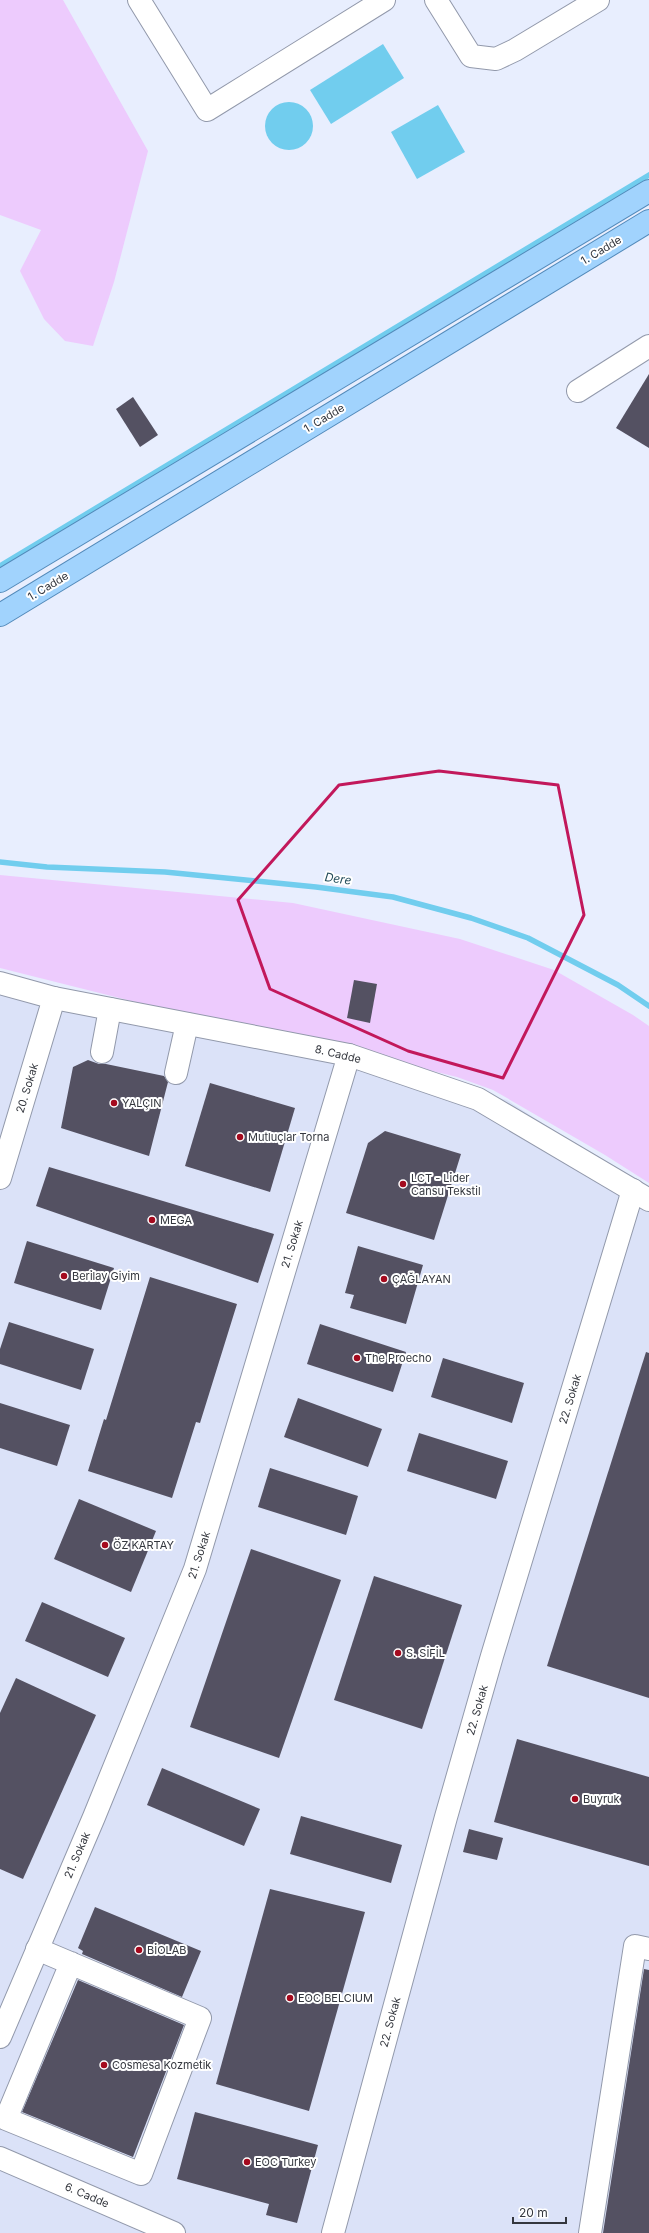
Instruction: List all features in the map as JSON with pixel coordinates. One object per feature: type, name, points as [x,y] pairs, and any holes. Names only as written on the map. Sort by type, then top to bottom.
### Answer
[{"type":"main road","points":[[0,581],[649,191]]},
{"type":"main road","name":"1. Cadde","points":[[0,615],[649,221]]},
{"type":"street","points":[[139,0],[207,110],[384,0]]},
{"type":"street","points":[[436,0],[471,56],[496,59],[515,50],[598,0]]},
{"type":"street","points":[[578,391],[649,346]]},
{"type":"street","name":"8. Cadde","points":[[0,983],[54,998],[349,1055],[478,1099],[641,1195]]},
{"type":"street","name":"20. Sokak","points":[[0,1178],[54,998]]},
{"type":"street","points":[[102,1052],[110,1009]]},
{"type":"street","points":[[176,1073],[187,1024]]},
{"type":"street","name":"21. Sokak","points":[[0,2037],[94,1817],[195,1570],[349,1055]]},
{"type":"street","name":"22. Sokak","points":[[333,2233],[481,1694],[641,1195]]},
{"type":"street","points":[[590,2233],[635,1946],[649,1949]]},
{"type":"street","points":[[37,1948],[200,2018],[141,2174],[6,2119],[71,1963]]},
{"type":"street","name":"6. Cadde","points":[[0,2158],[174,2233]]},
{"type":"highlighted area","points":[[439,771],[558,785],[584,915],[503,1078],[408,1051],[270,989],[238,900],[339,785]]},
{"type":"shaded area","points":[[0,0],[63,0],[148,151],[114,282],[93,346],[65,341],[44,319],[20,271],[41,230],[0,215]]},
{"type":"shaded area","points":[[0,875],[293,903],[460,939],[554,970],[633,1015],[649,1026],[649,1183],[605,1155],[493,1090],[457,1077],[384,1059],[231,1026],[0,968]]},
{"type":"shaded area","points":[[0,977],[507,1100],[649,1192],[649,2233],[0,2233]]},
{"type":"water","points":[[383,44],[404,78],[331,124],[310,90]]},
{"type":"water","points":[[289,102],[298,104],[306,109],[311,117],[313,126],[311,135],[306,143],[298,148],[289,150],[280,148],[272,143],[267,135],[265,126],[267,117],[272,109],[280,104]]},
{"type":"water","points":[[438,105],[465,152],[417,179],[391,132]]},
{"type":"building","points":[[649,374],[649,448],[616,428]]},
{"type":"building","points":[[133,397],[158,435],[140,447],[116,409]]},
{"type":"building","points":[[354,980],[377,984],[370,1023],[347,1018]]},
{"type":"building","name":"YALÇIN","points":[[88,1060],[99,1064],[106,1064],[164,1076],[168,1082],[149,1156],[61,1128],[73,1067]]},
{"type":"building","name":"Mutluçlar Torna","points":[[210,1083],[295,1108],[270,1192],[185,1166]]},
{"type":"building","name":"LCT - Lider Cansu Tekstil","points":[[385,1131],[461,1154],[434,1240],[346,1213],[368,1143]]},
{"type":"building","name":"MEGA","points":[[49,1167],[274,1234],[258,1283],[36,1206]]},
{"type":"building","name":"Berilay Giyim","points":[[27,1241],[114,1268],[101,1310],[14,1283]]},
{"type":"building","name":"ÇAĞLAYAN","points":[[358,1246],[423,1265],[406,1324],[350,1308],[354,1295],[345,1293]]},
{"type":"building","points":[[150,1277],[237,1304],[200,1423],[196,1422],[172,1498],[88,1471],[104,1419],[106,1420]]},
{"type":"building","points":[[9,1322],[94,1349],[81,1390],[0,1364],[0,1349]]},
{"type":"building","name":"The Proecho","points":[[320,1324],[406,1352],[393,1392],[307,1364]]},
{"type":"building","points":[[646,1352],[649,1353],[649,1698],[547,1666]]},
{"type":"building","points":[[443,1358],[524,1383],[512,1423],[431,1397]]},
{"type":"building","points":[[298,1398],[382,1429],[368,1467],[284,1437]]},
{"type":"building","points":[[0,1403],[70,1425],[57,1466],[0,1448]]},
{"type":"building","points":[[419,1433],[508,1461],[496,1499],[407,1471]]},
{"type":"building","points":[[270,1468],[358,1496],[346,1535],[258,1507]]},
{"type":"building","name":"ÖZ KARTAY","points":[[79,1499],[156,1531],[131,1592],[54,1559]]},
{"type":"building","points":[[251,1549],[341,1580],[279,1758],[190,1727]]},
{"type":"building","name":"S. SİFİL","points":[[374,1576],[462,1605],[422,1729],[334,1700]]},
{"type":"building","points":[[42,1602],[125,1638],[108,1677],[25,1641]]},
{"type":"building","points":[[16,1678],[96,1715],[23,1879],[0,1869],[0,1713]]},
{"type":"building","name":"Buyruk","points":[[517,1739],[649,1777],[649,1866],[494,1822]]},
{"type":"building","points":[[162,1768],[260,1809],[244,1846],[147,1805]]},
{"type":"building","points":[[301,1816],[402,1845],[391,1883],[290,1854]]},
{"type":"building","points":[[469,1829],[503,1838],[497,1860],[463,1852]]},
{"type":"building","name":"EOC BELCIUM","points":[[270,1889],[365,1912],[309,2111],[216,2084]]},
{"type":"building","name":"BİOLAB","points":[[95,1907],[201,1951],[182,1997],[82,1954],[83,1951],[78,1948]]},
{"type":"building","points":[[644,1969],[649,1970],[649,2233],[603,2233]]},
{"type":"building","name":"Cosmesa Kozmetik","points":[[78,1980],[184,2025],[133,2157],[22,2112]]},
{"type":"building","name":"EOC Turkey","points":[[195,2112],[318,2145],[297,2223],[266,2215],[269,2204],[177,2179]]},
{"type":"waterway","points":[[0,566],[649,175]]},
{"type":"waterway","name":"Dere","points":[[0,862],[47,867],[165,872],[316,887],[393,897],[471,918],[528,938],[618,985],[649,1006]]},
{"type":"place","name":"YALÇIN","points":[[114,1103]]},
{"type":"place","name":"Mutluçlar Torna","points":[[240,1137]]},
{"type":"place","name":"LCT - Lider Cansu Tekstil","points":[[403,1184]]},
{"type":"place","name":"MEGA","points":[[152,1220]]},
{"type":"place","name":"Berilay Giyim","points":[[64,1276]]},
{"type":"place","name":"ÇAĞLAYAN","points":[[384,1279]]},
{"type":"place","name":"The Proecho","points":[[357,1358]]},
{"type":"place","name":"ÖZ KARTAY","points":[[105,1545]]},
{"type":"place","name":"S. SİFİL","points":[[398,1653]]},
{"type":"place","name":"Buyruk","points":[[575,1799]]},
{"type":"place","name":"BİOLAB","points":[[139,1950]]},
{"type":"place","name":"EOC BELCIUM","points":[[290,1998]]},
{"type":"place","name":"Cosmesa Kozmetik","points":[[104,2065]]},
{"type":"place","name":"EOC Turkey","points":[[247,2162]]}]
